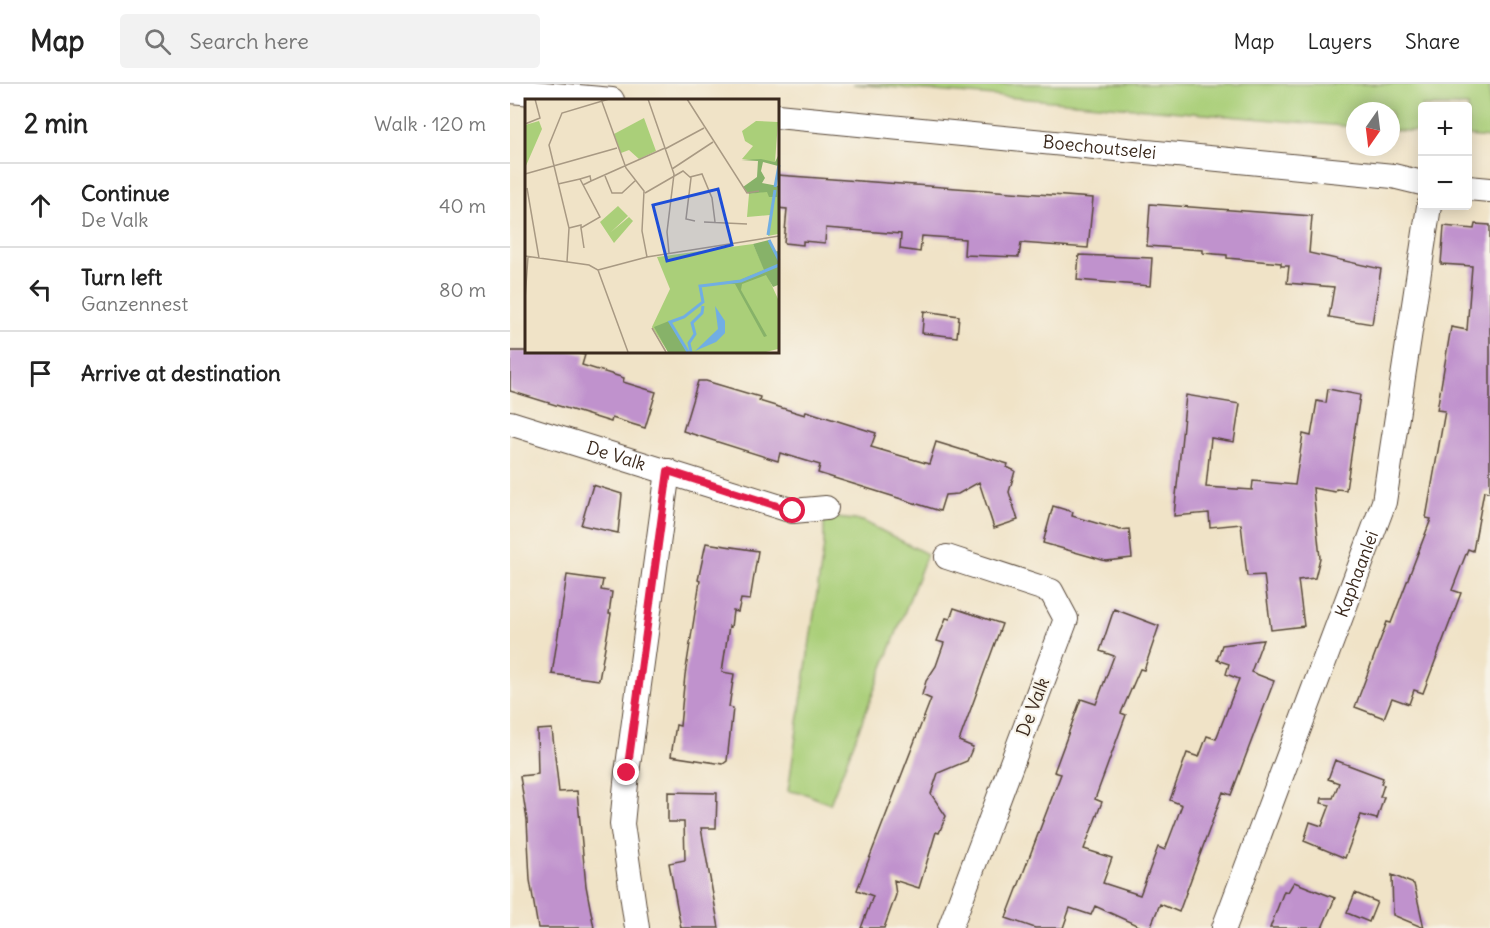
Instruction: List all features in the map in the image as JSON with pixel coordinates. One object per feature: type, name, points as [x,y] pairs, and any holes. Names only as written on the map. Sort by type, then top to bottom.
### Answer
[{"type":"street","points":[[510,91],[601,99]]},
{"type":"street","name":"Boechoutselei","points":[[778,117],[1393,176],[1418,182]]},
{"type":"street","points":[[1472,188],[1490,190]]},
{"type":"street","name":"Kaphaanlei","points":[[1224,928],[1384,502],[1428,210]]},
{"type":"street","name":"De Valk","points":[[510,423],[793,511],[826,508]]},
{"type":"street","points":[[637,928],[622,824],[668,471]]},
{"type":"street","name":"De Valk","points":[[947,557],[1051,591],[1066,619],[950,928]]},
{"type":"green space","points":[[853,84],[1490,84],[1490,138],[1472,136],[1472,102],[1418,102],[1418,132],[1400,131],[1400,102],[1346,102],[1346,126]]},
{"type":"green space","points":[[828,517],[863,521],[927,554],[830,804],[806,794],[788,791],[824,545],[824,519]]},
{"type":"building","points":[[778,175],[1093,198],[1088,248],[1021,243],[1019,257],[964,255],[965,239],[922,236],[920,252],[900,249],[901,234],[826,228],[825,243],[803,241],[803,245],[784,243],[787,209],[778,208]]},
{"type":"building","points":[[1150,204],[1312,216],[1309,253],[1381,269],[1372,324],[1329,317],[1334,287],[1287,283],[1289,266],[1281,266],[1281,263],[1227,258],[1227,255],[1203,253],[1203,250],[1147,246]]},
{"type":"building","points":[[1475,224],[1490,225],[1490,492],[1484,491],[1473,551],[1468,549],[1452,590],[1461,593],[1423,693],[1414,690],[1409,704],[1392,698],[1384,718],[1355,707],[1387,622],[1391,623],[1431,519],[1426,518],[1445,411],[1437,410],[1451,327],[1467,330],[1472,266],[1441,264],[1444,226],[1474,229]]},
{"type":"building","points":[[1079,255],[1152,258],[1150,286],[1077,280]]},
{"type":"building","points":[[924,311],[959,316],[957,337],[922,333]]},
{"type":"building","points":[[510,351],[525,351],[574,352],[585,355],[582,365],[624,378],[623,382],[656,392],[645,428],[612,418],[611,422],[510,391]]},
{"type":"building","points":[[698,381],[706,381],[760,397],[759,401],[805,415],[806,411],[876,433],[871,447],[929,464],[936,442],[1008,464],[1007,467],[1015,471],[1009,492],[1018,520],[994,528],[979,482],[958,494],[945,495],[940,511],[818,473],[820,465],[780,453],[778,461],[683,431]]},
{"type":"building","points":[[1328,389],[1360,395],[1346,490],[1336,489],[1335,492],[1313,488],[1320,558],[1315,578],[1298,580],[1304,626],[1271,630],[1264,575],[1247,576],[1241,524],[1210,527],[1209,513],[1174,516],[1186,395],[1240,404],[1234,442],[1211,438],[1206,487],[1252,490],[1253,481],[1295,485],[1303,434],[1311,436],[1317,401],[1326,403]]},
{"type":"building","points":[[593,485],[622,494],[618,533],[581,525]]},
{"type":"building","points":[[1053,506],[1073,512],[1072,516],[1120,530],[1129,529],[1132,558],[1106,561],[1043,543]]},
{"type":"building","points":[[706,543],[758,551],[750,600],[741,599],[738,612],[733,611],[731,627],[729,626],[722,672],[734,674],[729,707],[733,708],[727,761],[723,764],[671,756],[676,725],[680,726],[685,675],[700,581],[698,580]]},
{"type":"building","points":[[567,575],[603,580],[601,590],[612,592],[609,614],[611,614],[599,680],[552,674]]},
{"type":"building","points":[[954,608],[1002,624],[959,741],[973,747],[967,761],[938,773],[931,794],[946,816],[939,833],[936,832],[919,888],[894,880],[896,895],[884,928],[861,928],[873,896],[857,890],[931,699],[922,695],[944,643],[937,641],[946,618],[950,619]]},
{"type":"building","points":[[1114,609],[1159,626],[1144,670],[1140,669],[1121,713],[1126,715],[1095,799],[1102,802],[1084,849],[1112,858],[1103,883],[1140,895],[1158,847],[1165,850],[1182,805],[1170,800],[1187,753],[1199,757],[1207,736],[1216,739],[1239,679],[1226,674],[1229,664],[1217,660],[1222,645],[1263,640],[1251,672],[1274,681],[1231,795],[1223,792],[1179,912],[1160,904],[1150,928],[1143,928],[1095,906],[1091,915],[1070,908],[1063,928],[1035,928],[1006,918],[1061,774],[1054,772],[1081,699],[1096,704],[1114,656],[1100,651]]},
{"type":"building","points":[[552,729],[559,792],[577,791],[586,886],[594,928],[538,928],[530,880],[527,820],[520,776],[538,774],[537,730]]},
{"type":"building","points":[[1335,760],[1383,778],[1381,784],[1384,785],[1380,797],[1384,797],[1377,819],[1361,815],[1345,858],[1304,841],[1310,822],[1322,826],[1330,805],[1321,803],[1322,798],[1333,798],[1339,783],[1328,779]]},
{"type":"building","points":[[668,792],[717,793],[716,828],[701,828],[719,928],[681,928],[669,863],[685,860],[684,822],[668,822]]},
{"type":"building","points":[[1392,875],[1414,884],[1424,928],[1393,915]]},
{"type":"building","points":[[1294,882],[1335,898],[1322,928],[1270,928],[1284,891],[1288,892]]},
{"type":"building","points":[[1355,893],[1377,902],[1369,922],[1347,913]]},
{"type":"route","points":[[627,773],[668,471],[793,511]]}]
